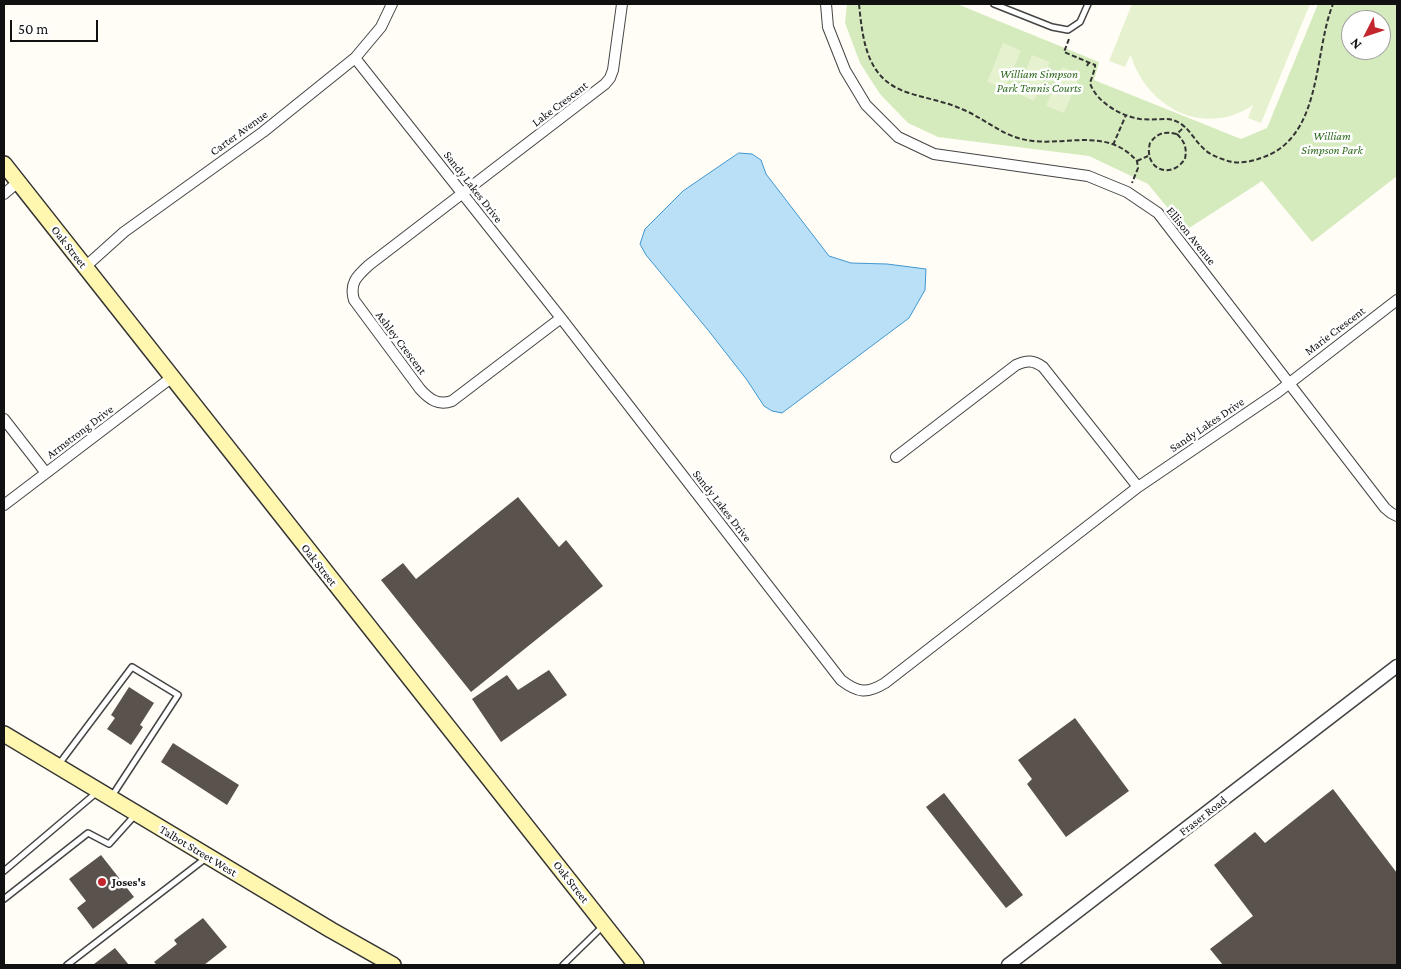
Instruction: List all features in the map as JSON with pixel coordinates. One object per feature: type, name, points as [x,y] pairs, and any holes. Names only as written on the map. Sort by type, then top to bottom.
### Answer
[{"type":"main road","name":"Oak Street","points":[[4,164],[636,965]]},
{"type":"main road","name":"Talbot Street West","points":[[4,734],[136,814],[394,965]]},
{"type":"street","name":"Carter Avenue","points":[[85,267],[124,232],[263,132],[355,58],[381,27],[392,4]]},
{"type":"street","name":"Lake Crescent","points":[[462,193],[598,90],[610,78],[615,60],[622,4]]},
{"type":"street","name":"Ellison Avenue","points":[[826,4],[828,26],[845,70],[866,105],[898,137],[934,154],[1088,176],[1128,192],[1158,214],[1385,508],[1397,516]]},
{"type":"street","name":"Sandy Lakes Drive","points":[[355,58],[561,318],[841,680],[852,689],[866,692],[876,689],[885,683],[1138,488],[1289,383]]},
{"type":"street","points":[[4,194],[18,182]]},
{"type":"street","name":"Ashley Crescent","points":[[462,193],[369,265],[353,283],[351,292],[354,300],[420,388],[428,398],[437,402],[445,403],[452,401],[561,318]]},
{"type":"street","name":"Marie Crescent","points":[[1289,383],[1397,300]]},
{"type":"street","points":[[896,457],[1016,365],[1026,361],[1035,362],[1043,367],[1138,488]]},
{"type":"street","name":"Armstrong Drive","points":[[4,505],[172,378]]},
{"type":"street","points":[[4,419],[46,473]]},
{"type":"street","name":"Fraser Road","points":[[1008,965],[1397,666]]},
{"type":"lane","points":[[994,4],[1052,26],[1068,30],[1080,22],[1088,4]]},
{"type":"lane","points":[[4,871],[104,795],[178,695],[132,667],[57,766]]},
{"type":"lane","points":[[4,899],[88,833],[109,844],[136,814]]},
{"type":"lane","points":[[67,965],[208,856]]},
{"type":"lane","points":[[563,965],[604,924]]},
{"type":"path","points":[[859,4],[863,34],[872,65],[882,79],[895,88],[958,107],[972,113],[1004,134],[1017,139],[1033,142],[1088,139],[1113,145],[1137,162],[1138,168],[1130,186]]},
{"type":"path","points":[[1069,39],[1064,52],[1094,65],[1095,68],[1090,82],[1094,92],[1105,103],[1126,115],[1139,119],[1172,120],[1185,126],[1206,151],[1230,162],[1238,163],[1260,159],[1288,143],[1302,121],[1315,87],[1323,34],[1333,4]]},
{"type":"path","points":[[1087,66],[1089,62]]},
{"type":"path","points":[[1113,145],[1126,115]]},
{"type":"path","points":[[1177,134],[1185,126]]},
{"type":"path","points":[[1165,132],[1177,134],[1183,139],[1186,146],[1185,159],[1181,165],[1170,171],[1154,166],[1148,156],[1150,143],[1154,138],[1165,132]]},
{"type":"path","points":[[1137,162],[1148,156]]},
{"type":"green space","name":"William Simpson Park","points":[[847,4],[957,4],[1099,62],[1094,80],[1241,139],[1267,128],[1318,4],[1397,4],[1397,176],[1312,242],[1262,181],[1186,230],[1148,184],[1089,156],[938,137],[908,123],[880,94],[860,63],[845,23]]},
{"type":"green space","points":[[1132,4],[1310,4],[1261,123],[1248,118],[1253,105],[1235,115],[1216,119],[1198,118],[1180,112],[1164,103],[1150,90],[1139,74],[1131,56],[1125,67],[1109,61]]},
{"type":"green space","points":[[1003,43],[1021,51],[1005,89],[987,82]]},
{"type":"green space","name":"William Simpson Park Tennis Courts","points":[[1032,55],[1050,62],[1034,101],[1017,93]]},
{"type":"green space","points":[[1062,67],[1080,75],[1064,113],[1046,106]]},
{"type":"water","points":[[739,153],[752,154],[761,160],[766,174],[829,256],[851,263],[887,264],[926,269],[925,290],[909,318],[782,413],[772,411],[764,406],[747,380],[646,255],[640,244],[645,229],[683,191]]},
{"type":"building","points":[[518,497],[559,547],[566,540],[603,586],[471,692],[381,580],[403,563],[416,579]]},
{"type":"building","points":[[549,670],[567,695],[501,742],[472,699],[507,675],[518,690]]},
{"type":"building","points":[[129,687],[154,703],[140,725],[143,727],[131,745],[107,729],[115,718],[111,715]]},
{"type":"building","points":[[1075,718],[1129,791],[1066,837],[1027,784],[1032,779],[1018,760]]},
{"type":"building","points":[[173,743],[239,785],[227,805],[161,762]]},
{"type":"building","points":[[1333,789],[1397,873],[1397,965],[1223,965],[1210,949],[1253,916],[1214,865],[1255,832],[1265,843]]},
{"type":"building","points":[[944,793],[1023,895],[1006,908],[926,807]]},
{"type":"building","points":[[101,855],[134,897],[93,929],[77,908],[86,901],[69,879]]},
{"type":"building","points":[[203,918],[227,947],[204,965],[157,965],[154,962],[177,944],[174,940]]},
{"type":"building","points":[[115,948],[129,965],[94,964]]},
{"type":"place","name":"Joses's","points":[[102,882]]}]
